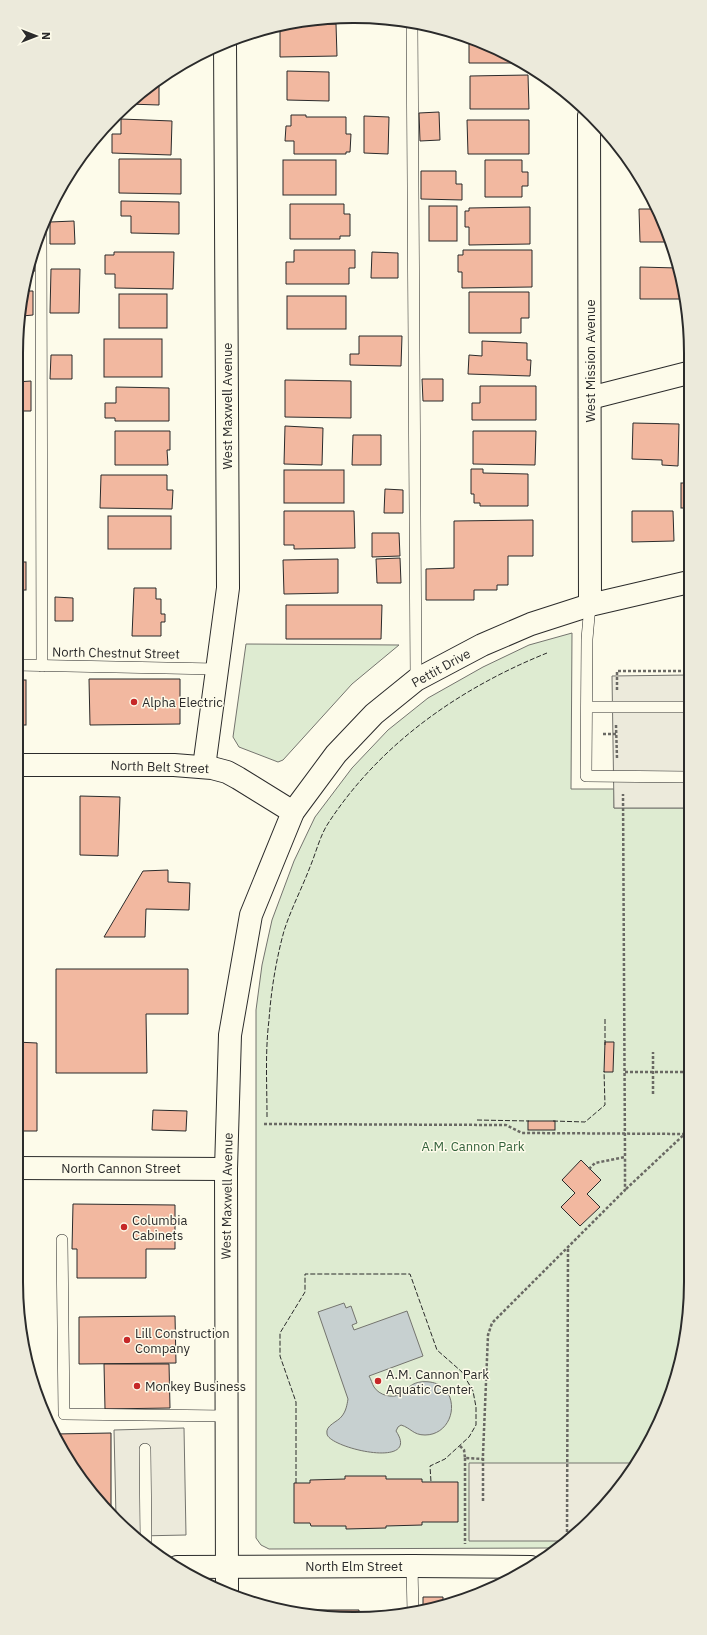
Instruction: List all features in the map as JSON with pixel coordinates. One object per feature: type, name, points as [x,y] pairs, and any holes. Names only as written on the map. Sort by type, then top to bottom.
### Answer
[{"type":"street","name":"West Maxwell Avenue","points":[[204,767],[228,588],[225,49]]},
{"type":"street","name":"West Mission Avenue","points":[[589,122],[590,605]]},
{"type":"street","points":[[590,398],[684,374]]},
{"type":"street","name":"Pettit Drive","points":[[293,812],[336,754],[374,714],[416,680],[482,645],[531,624],[590,605],[684,583]]},
{"type":"street","name":"North Belt Street","points":[[23,765],[174,765],[204,767],[227,772],[293,812]]},
{"type":"street","name":"West Maxwell Avenue","points":[[227,1587],[226,1169],[230,1035],[251,914],[293,812]]},
{"type":"street","name":"North Cannon Street","points":[[23,1168],[226,1169]]},
{"type":"street","name":"North Elm Street","points":[[186,1567],[521,1567]]},
{"type":"lane","points":[[412,28],[416,680]]},
{"type":"lane","points":[[41,247],[42,666]]},
{"type":"lane","points":[[590,605],[587,639],[586,776],[684,777]]},
{"type":"lane","name":"North Chestnut Street","points":[[23,665],[216,669]]},
{"type":"lane","points":[[587,707],[684,708]]},
{"type":"lane","points":[[62,1240],[64,1414],[226,1416]]},
{"type":"lane","points":[[145,1449],[146,1539]]},
{"type":"lane","points":[[412,1566],[413,1607]]},
{"type":"path","points":[[625,1190],[623,776],[617,759],[617,671],[684,671]]},
{"type":"path","points":[[653,1052],[653,1094]]},
{"type":"path","points":[[624,1072],[684,1072]]},
{"type":"path","points":[[264,1124],[506,1125],[522,1133],[684,1134]]},
{"type":"path","points":[[483,1501],[483,1459],[488,1335],[492,1323],[625,1190],[684,1134]]},
{"type":"path","points":[[590,1169],[595,1163],[625,1157]]},
{"type":"path","points":[[567,1533],[568,1247]]},
{"type":"path","points":[[460,1446],[464,1450],[465,1544]]},
{"type":"path","points":[[464,1458],[483,1459]]},
{"type":"green space","name":"A.M. Cannon Park","points":[[572,633],[571,789],[614,789],[614,808],[684,808],[684,1282],[681,1325],[673,1367],[659,1408],[650,1428],[640,1447],[616,1483],[587,1515],[549,1548],[269,1549],[261,1545],[256,1538],[256,1010],[262,965],[272,920],[294,861],[315,817],[352,768],[388,730],[428,698],[483,667],[529,645]]},
{"type":"green space","points":[[246,644],[399,645],[352,684],[283,760],[278,762],[239,747],[233,737]]},
{"type":"shaded area","points":[[684,675],[684,808],[614,808],[612,676]]},
{"type":"shaded area","points":[[344,1303],[346,1308],[351,1306],[357,1323],[352,1325],[354,1330],[407,1311],[423,1356],[369,1376],[376,1390],[382,1394],[390,1396],[401,1394],[410,1386],[418,1382],[430,1382],[443,1387],[450,1397],[451,1412],[445,1426],[440,1430],[433,1434],[421,1435],[401,1425],[396,1431],[401,1443],[396,1450],[386,1453],[372,1452],[342,1445],[327,1434],[328,1428],[343,1414],[348,1399],[318,1312]]},
{"type":"shaded area","points":[[184,1428],[186,1535],[143,1536],[116,1511],[114,1430]]},
{"type":"shaded area","points":[[469,1463],[629,1463],[616,1483],[602,1499],[558,1541],[469,1541]]},
{"type":"building","points":[[336,24],[337,56],[280,57],[280,31],[310,26]]},
{"type":"building","points":[[469,44],[511,63],[469,63]]},
{"type":"building","points":[[287,71],[329,72],[329,101],[287,100]]},
{"type":"building","points":[[528,75],[529,109],[470,109],[470,76]]},
{"type":"building","points":[[159,86],[159,105],[137,104]]},
{"type":"building","points":[[439,112],[440,140],[420,141],[419,113]]},
{"type":"building","points":[[291,115],[306,115],[306,117],[346,117],[346,134],[351,134],[350,152],[346,152],[346,154],[294,154],[294,141],[285,141],[286,126],[291,126]]},
{"type":"building","points":[[364,116],[389,117],[388,154],[364,153]]},
{"type":"building","points":[[121,119],[172,121],[171,155],[112,153],[112,134],[121,134]]},
{"type":"building","points":[[467,120],[529,120],[529,154],[468,154]]},
{"type":"building","points":[[119,159],[181,159],[181,194],[119,193]]},
{"type":"building","points":[[283,160],[336,160],[336,195],[283,195]]},
{"type":"building","points":[[485,160],[522,160],[522,172],[528,172],[528,186],[522,186],[522,197],[485,197]]},
{"type":"building","points":[[421,171],[456,171],[456,184],[462,184],[462,200],[421,199]]},
{"type":"building","points":[[121,201],[179,202],[179,234],[131,233],[131,216],[121,216]]},
{"type":"building","points":[[290,204],[344,204],[344,214],[350,214],[350,236],[340,236],[340,239],[290,239]]},
{"type":"building","points":[[429,206],[457,206],[457,241],[429,241]]},
{"type":"building","points":[[530,207],[530,244],[469,245],[469,227],[465,227],[465,211],[469,211],[469,208]]},
{"type":"building","points":[[639,209],[651,209],[664,242],[640,242]]},
{"type":"building","points":[[74,221],[75,244],[50,244],[50,222]]},
{"type":"building","points":[[294,250],[355,250],[355,268],[349,268],[349,284],[286,284],[286,262],[294,262]]},
{"type":"building","points":[[463,250],[532,250],[532,287],[462,288],[462,272],[458,272],[458,255],[463,255]]},
{"type":"building","points":[[114,252],[174,252],[173,289],[115,288],[115,274],[105,274],[105,255],[114,255]]},
{"type":"building","points":[[372,252],[398,253],[398,278],[371,278]]},
{"type":"building","points":[[640,267],[673,268],[679,299],[640,299]]},
{"type":"building","points":[[51,269],[80,269],[79,313],[50,313]]},
{"type":"building","points":[[29,291],[33,291],[33,315],[25,316]]},
{"type":"building","points":[[469,292],[529,292],[529,318],[521,318],[521,333],[469,333]]},
{"type":"building","points":[[119,294],[167,294],[167,328],[119,328]]},
{"type":"building","points":[[287,296],[346,296],[346,329],[287,329]]},
{"type":"building","points":[[359,336],[402,336],[401,366],[350,365],[350,354],[359,354]]},
{"type":"building","points":[[104,339],[162,339],[162,377],[104,377]]},
{"type":"building","points":[[482,341],[527,343],[527,360],[531,360],[530,376],[468,374],[469,355],[482,356]]},
{"type":"building","points":[[51,355],[72,355],[72,379],[50,379]]},
{"type":"building","points":[[422,379],[443,379],[443,401],[423,401]]},
{"type":"building","points":[[285,380],[351,381],[351,418],[285,417]]},
{"type":"building","points":[[31,381],[31,411],[23,411],[23,382]]},
{"type":"building","points":[[480,386],[536,386],[536,420],[472,420],[472,403],[480,403]]},
{"type":"building","points":[[116,387],[169,388],[169,421],[115,421],[115,418],[105,418],[105,403],[116,403]]},
{"type":"building","points":[[633,423],[679,424],[678,466],[662,465],[662,460],[632,459]]},
{"type":"building","points":[[285,426],[323,428],[322,465],[284,464]]},
{"type":"building","points":[[115,431],[170,431],[170,450],[167,450],[168,465],[115,465]]},
{"type":"building","points":[[473,431],[536,431],[535,465],[473,464]]},
{"type":"building","points":[[353,435],[381,435],[381,465],[352,465]]},
{"type":"building","points":[[471,469],[483,469],[483,473],[528,474],[528,506],[480,506],[480,503],[474,503],[474,494],[471,494]]},
{"type":"building","points":[[284,470],[344,470],[344,503],[284,503]]},
{"type":"building","points":[[101,475],[167,475],[167,490],[173,490],[172,509],[100,508]]},
{"type":"building","points":[[681,483],[684,483],[684,508],[681,508]]},
{"type":"building","points":[[385,489],[403,490],[403,513],[384,513]]},
{"type":"building","points":[[284,511],[354,511],[355,548],[294,549],[294,545],[284,545]]},
{"type":"building","points":[[632,511],[673,511],[674,541],[632,542]]},
{"type":"building","points":[[108,516],[171,516],[171,549],[108,549]]},
{"type":"building","points":[[533,520],[533,556],[508,556],[508,585],[497,585],[497,590],[474,590],[474,600],[426,600],[426,569],[454,568],[454,521]]},
{"type":"building","points":[[372,533],[399,533],[400,556],[372,557]]},
{"type":"building","points":[[400,558],[401,583],[377,583],[376,559]]},
{"type":"building","points":[[338,559],[338,593],[284,594],[283,560]]},
{"type":"building","points":[[23,562],[26,562],[26,590],[23,590]]},
{"type":"building","points":[[134,588],[156,588],[156,599],[161,599],[161,614],[165,614],[165,622],[161,622],[161,636],[132,636]]},
{"type":"building","points":[[55,597],[73,598],[73,621],[55,621]]},
{"type":"building","points":[[286,605],[382,605],[381,639],[286,639]]},
{"type":"building","name":"Alpha Electric","points":[[89,679],[180,679],[180,724],[90,725]]},
{"type":"building","points":[[23,680],[26,680],[26,725],[23,725]]},
{"type":"building","points":[[80,796],[120,797],[118,856],[80,855]]},
{"type":"building","points":[[168,870],[168,882],[190,883],[189,910],[146,909],[145,937],[104,937],[143,871]]},
{"type":"building","points":[[56,969],[188,969],[188,1014],[146,1014],[147,1073],[56,1073]]},
{"type":"building","points":[[23,1042],[37,1043],[37,1131],[23,1131]]},
{"type":"building","points":[[605,1042],[614,1042],[613,1072],[604,1072]]},
{"type":"building","points":[[153,1110],[187,1111],[186,1131],[152,1130]]},
{"type":"building","points":[[528,1121],[555,1121],[555,1130],[528,1130]]},
{"type":"building","points":[[581,1160],[601,1180],[587,1194],[600,1207],[580,1226],[561,1207],[575,1193],[562,1180]]},
{"type":"building","name":"Columbia Cabinets","points":[[73,1204],[175,1205],[175,1249],[146,1249],[146,1278],[77,1278],[77,1249],[72,1249]]},
{"type":"building","name":"Lill Construction Company","points":[[175,1316],[176,1363],[79,1364],[79,1317]]},
{"type":"building","name":"Monkey Business","points":[[104,1364],[169,1364],[170,1408],[105,1409]]},
{"type":"building","points":[[111,1433],[111,1505],[91,1483],[60,1434]]},
{"type":"building","points":[[345,1476],[386,1476],[386,1479],[422,1479],[422,1482],[458,1482],[458,1522],[422,1522],[422,1525],[346,1529],[346,1526],[311,1526],[310,1523],[294,1523],[294,1483],[310,1483],[310,1480],[345,1479]]},
{"type":"building","points":[[423,1597],[443,1597],[443,1600],[423,1605]]},
{"type":"building","points":[[321,1610],[359,1610],[359,1612],[354,1612]]},
{"type":"fence","points":[[267,1117],[267,1044],[276,964],[284,931],[321,838],[329,822],[350,793],[373,767],[398,743],[425,721],[484,683],[547,653]]},
{"type":"fence","points":[[605,1019],[605,1045]]},
{"type":"fence","points":[[553,1121],[585,1122],[605,1105],[604,1071]]},
{"type":"fence","points":[[477,1120],[529,1121]]},
{"type":"fence","points":[[296,1483],[296,1402],[280,1356],[280,1333],[305,1292],[305,1274],[410,1274],[437,1350],[462,1372],[473,1391],[476,1407],[476,1425],[469,1437],[445,1459],[430,1466],[431,1482]]},
{"type":"place","name":"Alpha Electric","points":[[134,702]]},
{"type":"place","name":"Columbia Cabinets","points":[[124,1227]]},
{"type":"place","name":"Lill Construction Company","points":[[127,1340]]},
{"type":"place","name":"A.M. Cannon Park Aquatic Center","points":[[378,1381]]},
{"type":"place","name":"Monkey Business","points":[[137,1386]]}]
